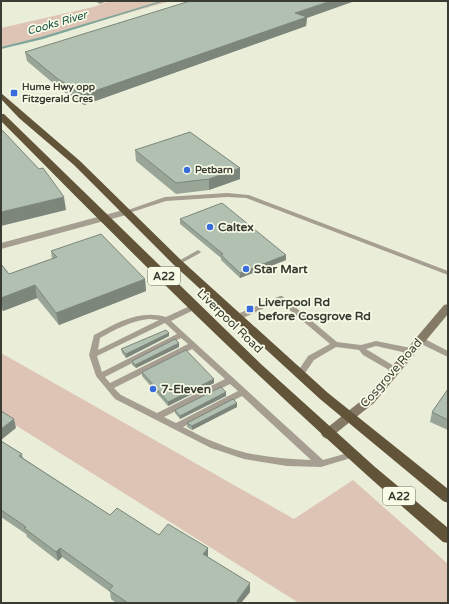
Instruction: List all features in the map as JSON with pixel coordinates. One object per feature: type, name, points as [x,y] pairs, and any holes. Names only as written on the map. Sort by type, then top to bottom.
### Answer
[{"type":"highway","name":"Liverpool Road","points":[[1,95],[22,116],[77,164],[178,264],[300,374],[448,497]]},
{"type":"highway","name":"Liverpool Road","points":[[1,116],[194,307],[327,434],[448,537]]},
{"type":"main road","name":"Cosgrove Road","points":[[327,434],[370,400],[396,371],[448,307]]},
{"type":"street","points":[[1,246],[127,212]]},
{"type":"lane","points":[[127,212],[166,199],[226,195],[247,196],[448,274]]},
{"type":"lane","points":[[178,264],[198,252]]},
{"type":"lane","points":[[238,317],[280,298],[335,344],[361,348],[376,343],[411,351]]},
{"type":"lane","points":[[92,355],[194,307]]},
{"type":"lane","points":[[321,464],[166,320],[159,316],[146,315],[97,337],[92,355],[100,376],[118,397],[214,446],[244,456],[287,463],[321,464],[351,455]]},
{"type":"lane","points":[[100,376],[182,335]]},
{"type":"lane","points":[[420,340],[448,354]]},
{"type":"lane","points":[[300,374],[311,358],[335,344]]},
{"type":"lane","points":[[109,387],[193,345]]},
{"type":"lane","points":[[361,348],[366,353],[396,371]]},
{"type":"lane","points":[[156,417],[230,380]]},
{"type":"lane","points":[[175,427],[243,392]]},
{"type":"shaded area","points":[[110,1],[171,1],[1,49],[1,28],[93,7]]},
{"type":"shaded area","points":[[1,353],[294,519],[353,480],[448,564],[448,603],[299,603],[1,416]]},
{"type":"building","points":[[190,1],[331,1],[295,13],[307,17],[83,95],[58,79],[25,52]]},
{"type":"building","points":[[1,129],[39,169],[43,168],[64,197],[1,212]]},
{"type":"building","name":"Petbarn","points":[[190,132],[240,168],[209,179],[176,183],[135,150]]},
{"type":"building","points":[[222,203],[286,255],[240,273],[221,255],[223,254],[180,219]]},
{"type":"building","points":[[101,234],[145,279],[56,313],[35,285],[1,298],[1,264],[9,274],[57,257],[51,251]]},
{"type":"building","points":[[166,330],[169,333],[126,354],[121,349]]},
{"type":"building","points":[[175,339],[179,343],[135,365],[132,361]]},
{"type":"building","points":[[186,350],[214,379],[168,402],[142,372]]},
{"type":"building","points":[[221,387],[226,392],[180,416],[175,410]]},
{"type":"building","points":[[448,389],[448,420],[432,412]]},
{"type":"building","points":[[233,399],[237,403],[192,426],[187,423]]},
{"type":"building","points":[[1,411],[14,419],[1,429]]},
{"type":"building","points":[[1,441],[22,454],[19,456],[110,515],[117,508],[159,535],[168,524],[208,548],[203,554],[250,583],[237,601],[240,603],[128,603],[109,590],[113,586],[60,548],[56,552],[24,528],[26,527],[1,510]]},
{"type":"waterway","name":"Cooks River","points":[[1,48],[42,38],[164,1]]},
{"type":"place","name":"Hume Hwy opp Fitzgerald Cres","points":[[14,93]]},
{"type":"place","name":"Petbarn","points":[[187,170]]},
{"type":"place","name":"Caltex","points":[[210,227]]},
{"type":"place","name":"Star Mart","points":[[246,269]]},
{"type":"place","name":"Liverpool Rd before Cosgrove Rd","points":[[250,309]]},
{"type":"place","name":"7-Eleven","points":[[153,389]]}]
